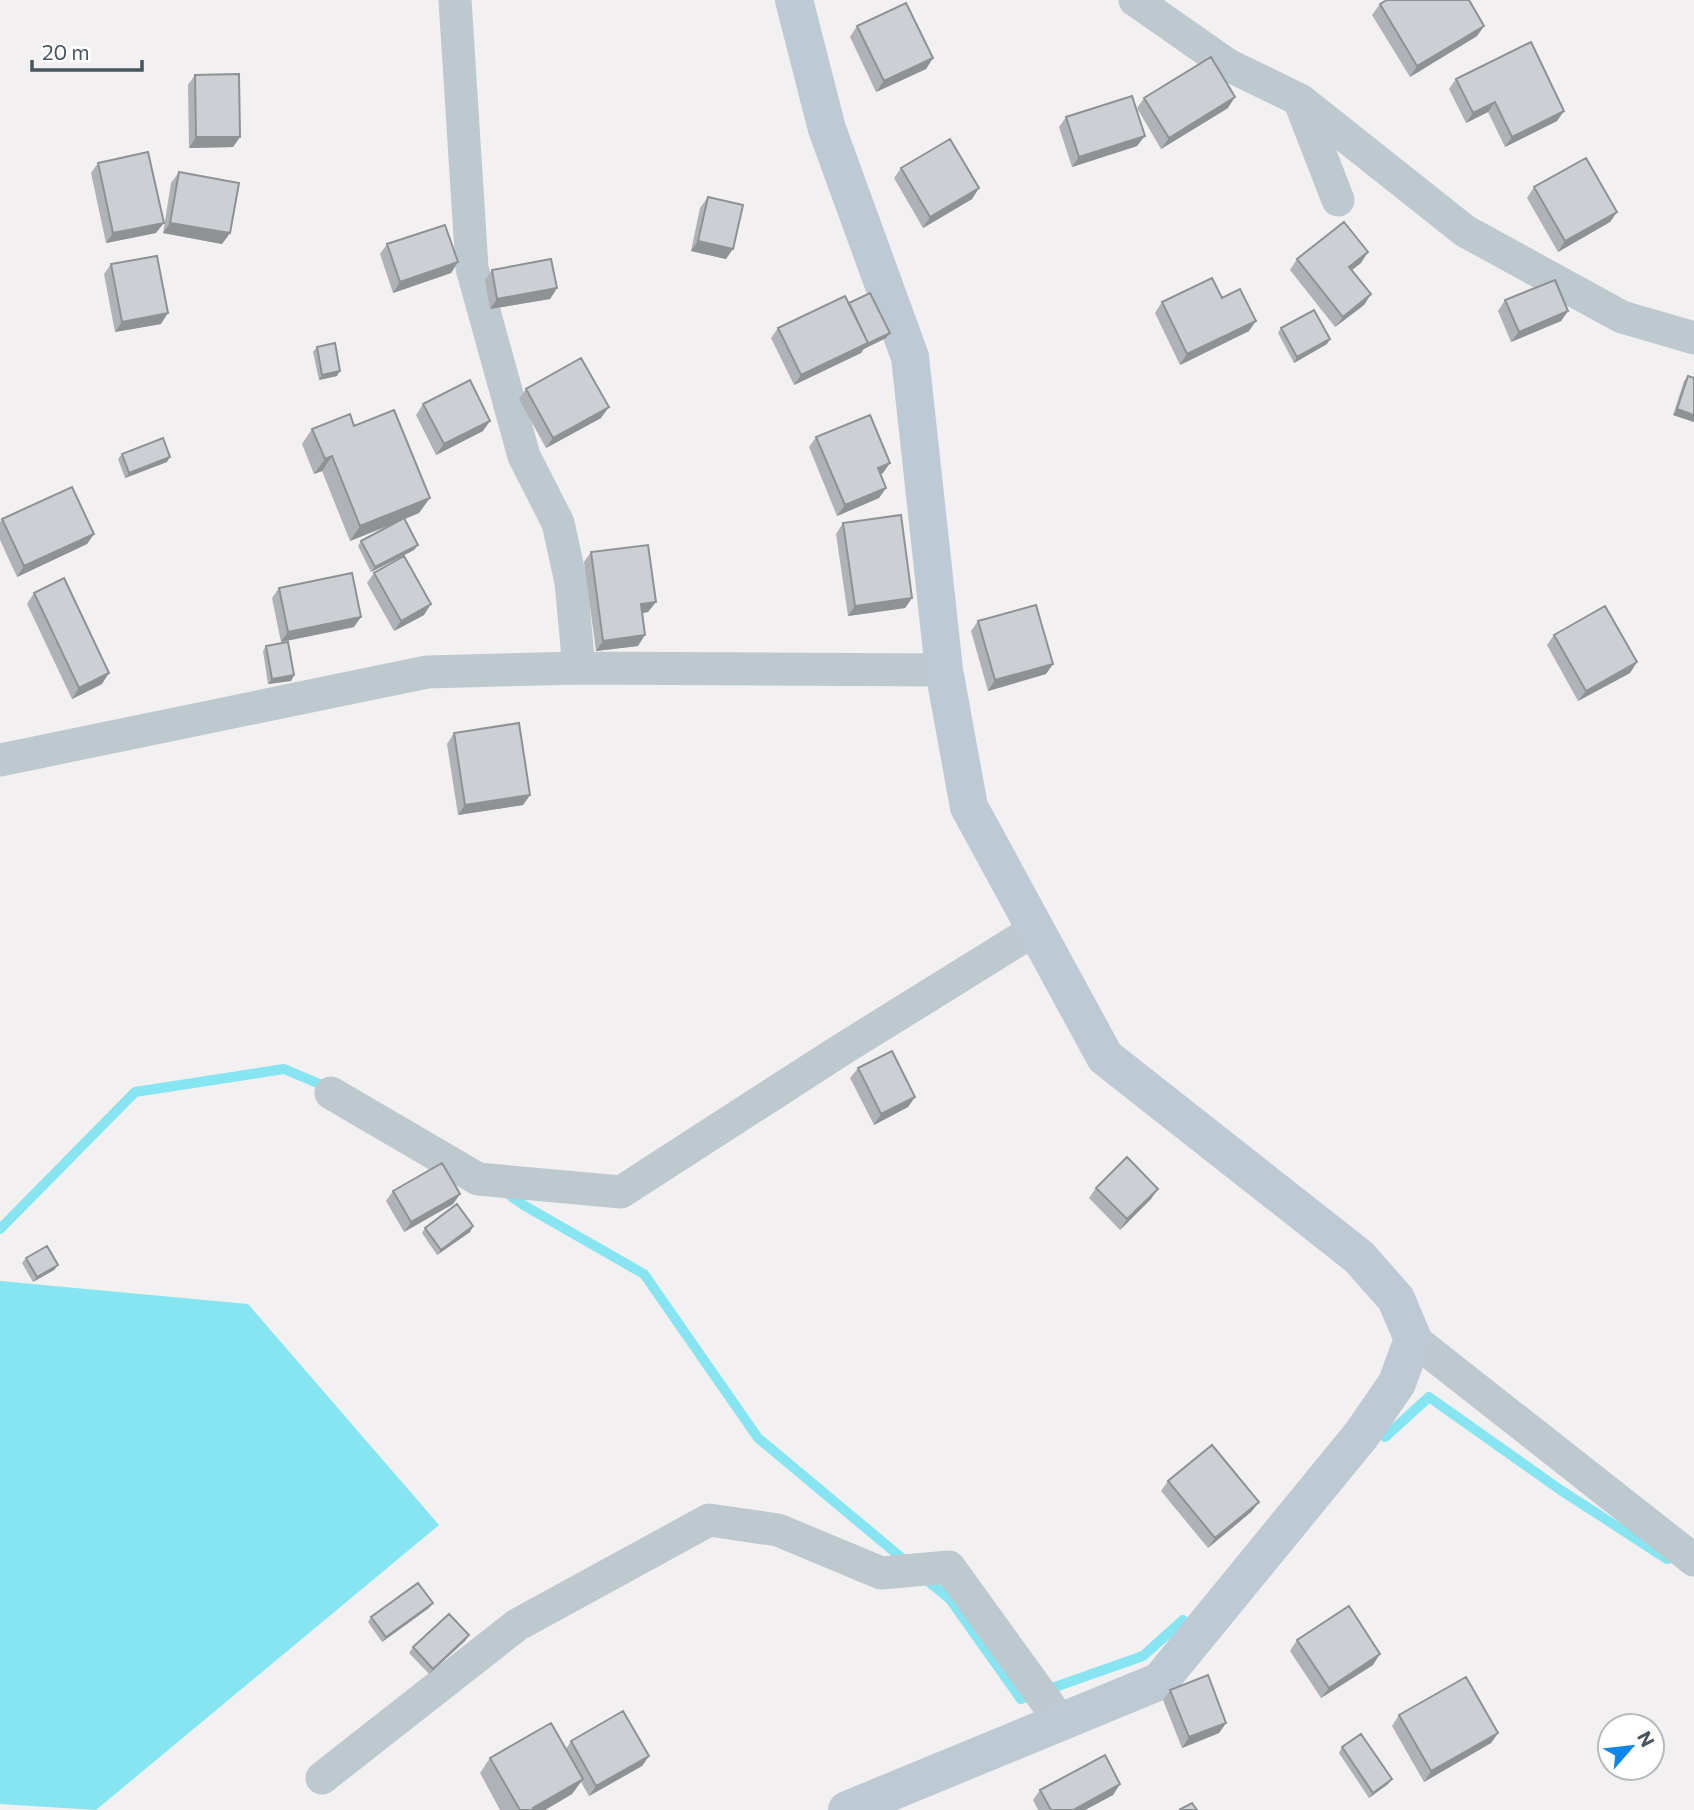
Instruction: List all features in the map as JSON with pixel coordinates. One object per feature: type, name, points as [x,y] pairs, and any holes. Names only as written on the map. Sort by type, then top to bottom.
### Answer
[{"type":"street","points":[[455,0],[472,268],[524,456],[558,523],[571,582],[579,668]]},
{"type":"street","points":[[794,0],[827,129],[910,357],[944,670],[969,807],[1105,1057],[1359,1257],[1396,1299],[1413,1339],[1694,1560]]},
{"type":"street","points":[[1135,0],[1228,65],[1300,100],[1465,231],[1622,317],[1694,338]]},
{"type":"street","points":[[1300,100],[1338,200]]},
{"type":"street","points":[[0,760],[427,672],[579,668],[944,670]]},
{"type":"street","points":[[331,1093],[478,1179],[621,1192],[841,1050],[1036,929]]},
{"type":"street","points":[[847,1810],[1160,1681],[1362,1434],[1397,1383],[1413,1339]]},
{"type":"street","points":[[322,1778],[517,1625],[709,1520],[778,1530],[881,1573],[949,1567],[1061,1722]]},
{"type":"water","points":[[0,1281],[248,1304],[439,1525],[96,1810],[0,1804]]},
{"type":"building","points":[[1387,0],[1469,0],[1484,26],[1417,66],[1380,4]]},
{"type":"building","points":[[906,3],[933,58],[884,81],[857,26]]},
{"type":"building","points":[[1531,42],[1564,111],[1512,137],[1495,102],[1473,113],[1456,79]]},
{"type":"building","points":[[1211,57],[1235,97],[1169,138],[1144,98]]},
{"type":"building","points":[[239,74],[240,137],[196,137],[195,75]]},
{"type":"building","points":[[1132,96],[1145,136],[1079,157],[1066,117]]},
{"type":"building","points":[[950,139],[979,188],[930,217],[901,168]]},
{"type":"building","points":[[148,152],[164,223],[113,233],[98,163]]},
{"type":"building","points":[[1586,158],[1617,212],[1565,241],[1534,187]]},
{"type":"building","points":[[179,172],[239,183],[230,233],[170,223]]},
{"type":"building","points":[[708,197],[743,205],[733,249],[698,241]]},
{"type":"building","points":[[1344,222],[1368,252],[1349,267],[1371,294],[1343,317],[1297,259]]},
{"type":"building","points":[[445,225],[458,262],[400,282],[387,244]]},
{"type":"building","points":[[157,256],[168,313],[122,322],[111,264]]},
{"type":"building","points":[[551,259],[557,288],[497,299],[492,270]]},
{"type":"building","points":[[1212,278],[1222,298],[1240,289],[1256,321],[1187,354],[1162,302]]},
{"type":"building","points":[[1555,280],[1568,311],[1519,332],[1505,300]]},
{"type":"building","points":[[870,293],[890,333],[867,344],[849,303]]},
{"type":"building","points":[[845,296],[868,343],[801,375],[778,328]]},
{"type":"building","points":[[1314,310],[1330,339],[1297,357],[1281,328]]},
{"type":"building","points":[[335,343],[340,371],[322,375],[317,347]]},
{"type":"building","points":[[581,358],[609,407],[553,438],[526,389]]},
{"type":"building","points":[[1688,376],[1694,378],[1694,415],[1677,409]]},
{"type":"building","points":[[470,380],[490,421],[444,444],[423,404]]},
{"type":"building","points":[[394,410],[430,498],[360,526],[332,456],[325,459],[312,429],[350,414],[354,426]]},
{"type":"building","points":[[870,415],[890,463],[878,468],[886,488],[845,505],[816,437]]},
{"type":"building","points":[[163,438],[170,457],[129,473],[122,454]]},
{"type":"building","points":[[72,487],[94,534],[24,566],[2,519]]},
{"type":"building","points":[[901,515],[912,598],[855,606],[843,523]]},
{"type":"building","points":[[404,518],[418,545],[375,567],[361,541]]},
{"type":"building","points":[[648,545],[656,602],[641,604],[645,635],[603,641],[591,552]]},
{"type":"building","points":[[404,556],[431,604],[401,621],[374,573]]},
{"type":"building","points":[[352,573],[361,617],[288,632],[279,588]]},
{"type":"building","points":[[64,578],[109,673],[79,688],[34,593]]},
{"type":"building","points":[[1036,605],[1053,664],[995,680],[978,621]]},
{"type":"building","points":[[1605,606],[1637,662],[1586,691],[1554,635]]},
{"type":"building","points":[[288,642],[294,675],[272,679],[266,646]]},
{"type":"building","points":[[519,723],[530,795],[465,805],[454,733]]},
{"type":"building","points":[[892,1051],[915,1097],[881,1114],[858,1068]]},
{"type":"building","points":[[1127,1157],[1158,1189],[1127,1219],[1096,1188]]},
{"type":"building","points":[[442,1163],[460,1194],[411,1222],[393,1191]]},
{"type":"building","points":[[457,1204],[473,1226],[441,1250],[425,1228]]},
{"type":"building","points":[[47,1246],[58,1265],[37,1277],[26,1258]]},
{"type":"building","points":[[1212,1445],[1259,1502],[1215,1538],[1168,1481]]},
{"type":"building","points":[[418,1583],[433,1603],[386,1637],[371,1617]]},
{"type":"building","points":[[1349,1606],[1380,1654],[1329,1688],[1297,1640]]},
{"type":"building","points":[[449,1614],[469,1635],[433,1669],[413,1647]]},
{"type":"building","points":[[1208,1675],[1226,1723],[1189,1737],[1170,1690]]},
{"type":"building","points":[[1466,1677],[1498,1733],[1431,1771],[1399,1715]]},
{"type":"building","points":[[623,1711],[649,1756],[596,1786],[571,1741]]},
{"type":"building","points":[[551,1723],[583,1779],[533,1808],[534,1810],[520,1810],[490,1758]]},
{"type":"building","points":[[1361,1734],[1392,1779],[1373,1793],[1342,1747]]},
{"type":"building","points":[[1105,1755],[1120,1784],[1073,1810],[1051,1810],[1040,1790]]},
{"type":"building","points":[[1192,1803],[1197,1810],[1179,1810]]},
{"type":"waterway","points":[[0,1229],[135,1092],[284,1069],[329,1088]]},
{"type":"waterway","points":[[505,1192],[644,1274],[758,1438],[909,1564]]},
{"type":"waterway","points":[[1385,1437],[1429,1397],[1559,1489],[1667,1559]]},
{"type":"waterway","points":[[923,1577],[950,1599],[1021,1699],[1143,1656],[1183,1620]]}]
